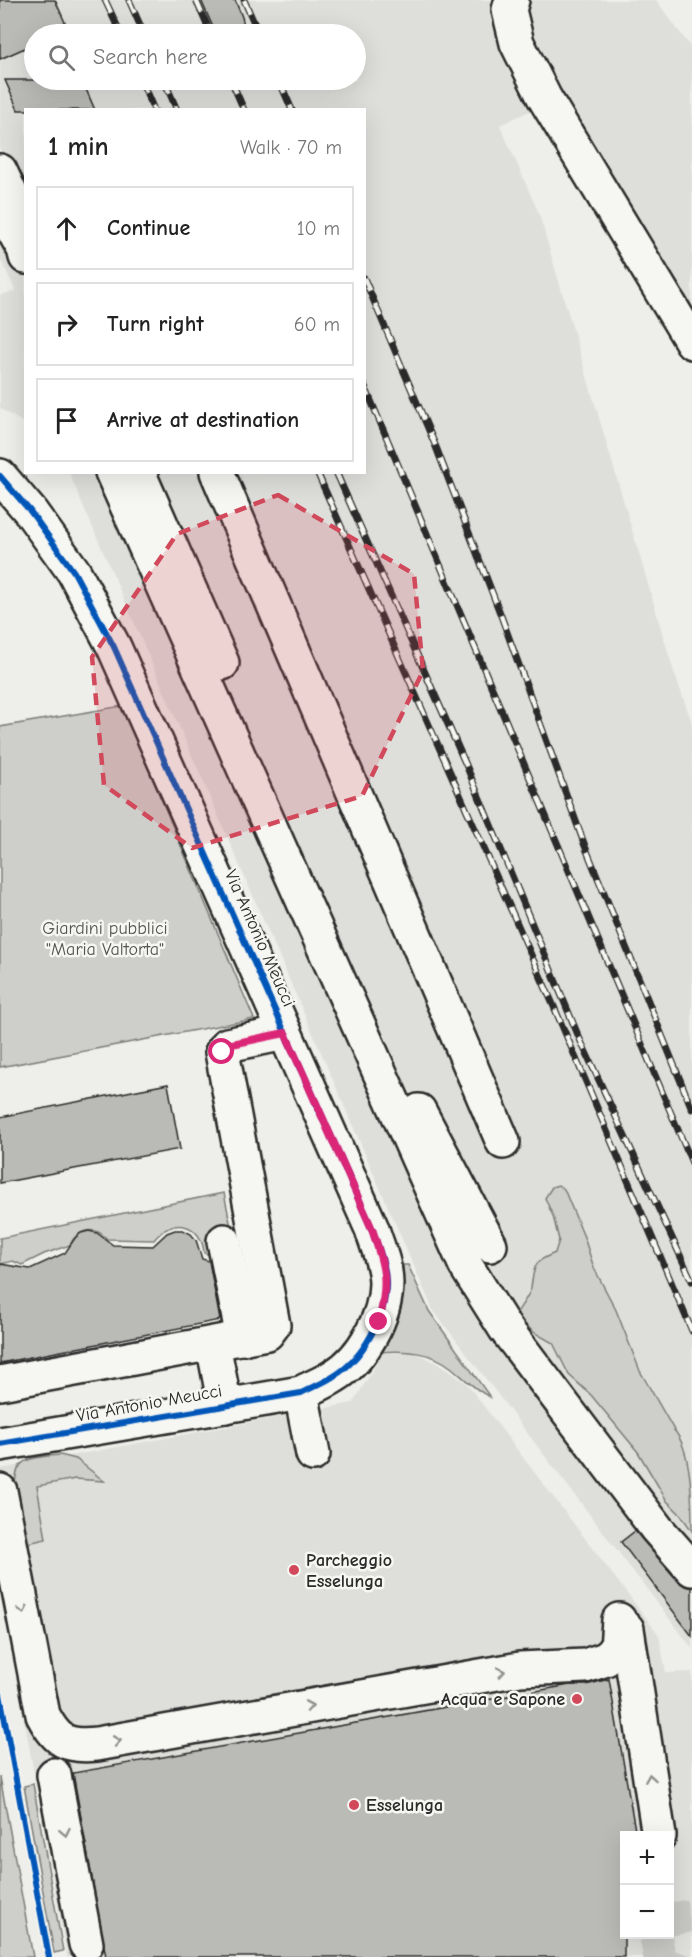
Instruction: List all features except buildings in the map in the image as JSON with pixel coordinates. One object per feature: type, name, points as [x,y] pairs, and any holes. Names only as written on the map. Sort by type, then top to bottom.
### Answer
[{"type":"street","points":[[512,0],[509,10],[517,43],[544,97],[692,342]]},
{"type":"street","points":[[0,171],[20,248]]},
{"type":"street","points":[[0,206],[20,248]]},
{"type":"street","points":[[113,474],[466,1266],[505,1329],[657,1529],[692,1569]]},
{"type":"street","points":[[139,474],[413,1099],[490,1245]]},
{"type":"street","points":[[218,474],[503,1142]]},
{"type":"street","name":"Via Antonio Meucci","points":[[0,476],[30,511],[74,572],[114,647],[372,1229],[386,1282],[379,1322],[355,1358],[336,1376],[301,1393],[0,1444]]},
{"type":"street","points":[[0,1383],[267,1333],[273,1325],[222,1052],[227,1045],[285,1033]]},
{"type":"street","points":[[224,1242],[228,1341],[225,1406]]},
{"type":"street","points":[[301,1393],[313,1454]]},
{"type":"street","points":[[0,1491],[44,1715],[51,1729],[61,1739],[77,1746],[97,1744],[520,1669],[585,1666],[606,1659],[617,1649],[623,1625],[658,1831]]},
{"type":"street","points":[[54,1775],[86,1944]]},
{"type":"highlighted area","points":[[278,495],[414,574],[423,671],[362,796],[192,848],[104,785],[92,657],[177,534]]},
{"type":"shaded area","points":[[0,0],[656,0],[692,49],[692,307],[538,107],[500,125],[539,214],[673,669],[692,723],[692,1648],[433,1310],[69,474],[366,474],[366,108],[24,108],[24,423],[0,408],[0,295],[16,291],[0,258]]},
{"type":"shaded area","points":[[383,1353],[416,1353],[439,1364],[466,1383],[659,1635],[666,1673],[692,1672],[692,1957],[67,1957],[0,1584],[0,1469],[353,1403]]},
{"type":"green space","name":"Giardini pubblici \"Maria Valtorta\"","points":[[122,706],[254,1019],[0,1067],[0,727]]},
{"type":"green space","points":[[558,1185],[564,1189],[594,1268],[616,1310],[640,1371],[680,1439],[690,1477],[692,1531],[667,1501],[638,1452],[591,1395],[569,1375],[553,1343],[535,1333],[515,1316],[531,1290],[536,1265],[555,1253],[559,1240],[553,1216],[545,1198],[552,1187]]},
{"type":"green space","points":[[224,1193],[232,1232],[214,1257],[204,1253],[198,1235],[192,1229],[177,1226],[161,1232],[154,1240],[107,1239],[98,1232],[82,1232],[70,1245],[22,1265],[13,1261],[0,1264],[0,1238]]},
{"type":"green space","points":[[403,1265],[408,1265],[429,1311],[490,1397],[475,1388],[444,1362],[435,1358],[408,1352],[379,1352],[398,1319],[402,1304]]},
{"type":"green space","points":[[60,1455],[76,1459],[104,1481],[75,1479],[37,1486],[46,1539],[23,1544],[15,1488],[19,1468],[24,1462],[32,1459]]},
{"type":"green space","points":[[0,1777],[33,1957],[0,1957]]},
{"type":"green space","points":[[33,1784],[63,1951],[54,1953],[24,1786]]},
{"type":"tunnel","points":[[643,1957],[675,1951],[677,1945],[674,1926]]},
{"type":"railway","points":[[105,0],[116,24]]},
{"type":"railway","points":[[129,0],[140,24]]},
{"type":"railway","points":[[196,0],[207,24]]},
{"type":"railway","points":[[244,0],[255,24]]},
{"type":"railway","points":[[145,90],[153,108]]},
{"type":"railway","points":[[168,90],[176,108]]},
{"type":"railway","points":[[235,90],[243,108]]},
{"type":"railway","points":[[283,90],[291,108]]},
{"type":"railway","points":[[366,283],[436,447],[500,613],[585,846],[692,1109]]},
{"type":"railway","points":[[366,389],[692,1163]]},
{"type":"railway","points":[[318,474],[555,1009],[692,1331]]},
{"type":"railway","points":[[337,474],[466,765],[578,1035],[692,1281]]},
{"type":"cycle path","points":[[0,476],[30,511],[74,572],[114,647],[372,1229],[386,1276],[382,1309],[371,1336],[363,1348],[345,1368],[326,1381],[301,1393],[0,1444]]},
{"type":"cycle path","points":[[0,1694],[49,1957]]},
{"type":"place","name":"Parcheggio Esselunga","points":[[294,1570]]},
{"type":"place","name":"Acqua e Sapone","points":[[577,1699]]},
{"type":"place","name":"Esselunga","points":[[354,1805]]},
{"type":"route","points":[[222,1052],[227,1045],[285,1033],[372,1229],[386,1282],[379,1322]]}]
